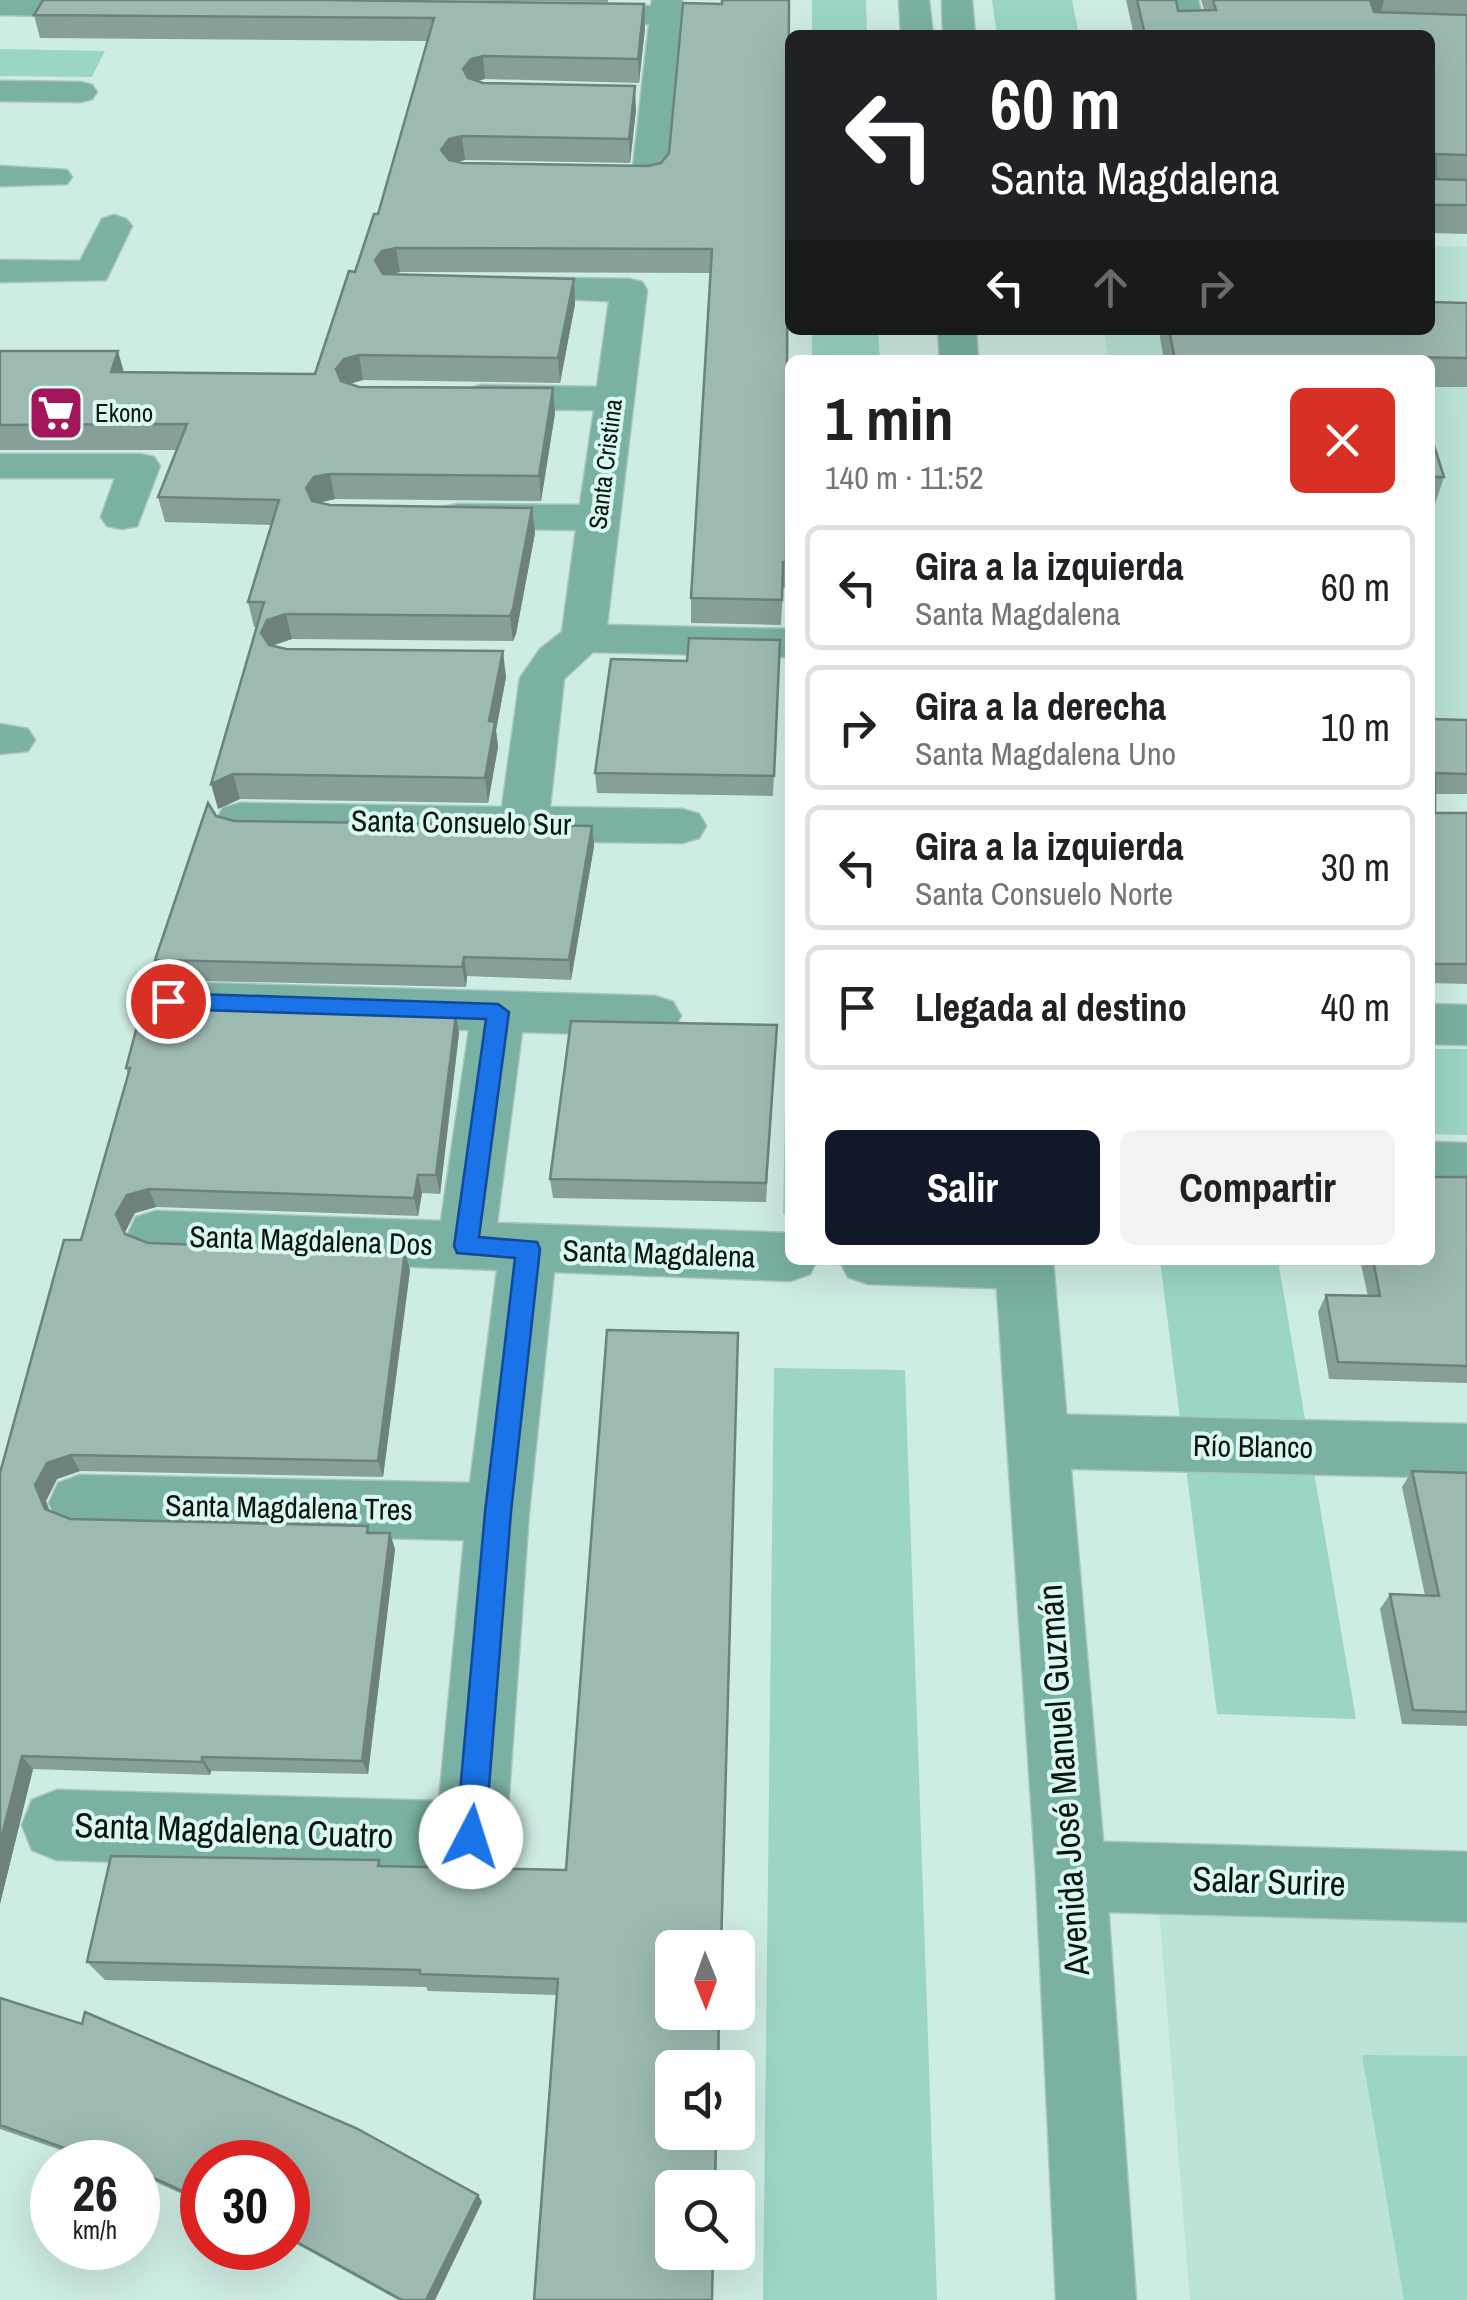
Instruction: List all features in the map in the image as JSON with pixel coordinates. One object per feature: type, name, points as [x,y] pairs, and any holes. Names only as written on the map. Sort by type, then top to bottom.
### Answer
[{"type":"street","points":[[914,0],[916,30]]},
{"type":"street","points":[[956,0],[958,30]]},
{"type":"street","points":[[1182,0],[1191,30]]},
{"type":"street","points":[[0,6],[140,8]]},
{"type":"street","points":[[529,14],[666,8],[649,177],[557,176]]},
{"type":"street","points":[[0,91],[81,92]]},
{"type":"street","points":[[619,96],[657,97]]},
{"type":"street","points":[[0,176],[55,177]]},
{"type":"street","points":[[0,271],[92,272],[114,226]]},
{"type":"street","name":"Santa Cristina","points":[[458,288],[629,290],[598,518],[570,649],[542,678],[524,822]]},
{"type":"street","points":[[440,397],[613,399]]},
{"type":"street","points":[[0,466],[140,466],[122,517]]},
{"type":"street","points":[[429,516],[598,518]]},
{"type":"street","points":[[500,659],[570,649],[785,643]]},
{"type":"street","name":"Santa Consuelo Sur","points":[[240,820],[682,826]]},
{"type":"street","points":[[168,1001],[655,1016]]},
{"type":"street","points":[[466,1246],[498,1012]]},
{"type":"street","points":[[1435,1024],[1467,1025]]},
{"type":"street","points":[[1435,1164],[1467,1165]]},
{"type":"street","name":"Santa Magdalena Dos","points":[[156,1234],[466,1246]]},
{"type":"street","name":"Santa Magdalena","points":[[466,1246],[785,1258]]},
{"type":"street","name":"Santa Magdalena","points":[[471,1837],[498,1512],[528,1249]]},
{"type":"street","name":"Avenida José Manuel Guzmán","points":[[1025,1265],[1071,1876],[1096,2300]]},
{"type":"street","name":"Río Blanco","points":[[1038,1441],[1467,1451]]},
{"type":"street","name":"Santa Magdalena Tres","points":[[80,1503],[498,1512]]},
{"type":"street","name":"Santa Magdalena Cuatro","points":[[57,1825],[471,1837]]},
{"type":"street","name":"Salar Surire","points":[[1071,1876],[1467,1887]]},
{"type":"shaded area","points":[[812,0],[866,0],[867,30],[812,30]]},
{"type":"shaded area","points":[[992,0],[1072,0],[1078,30],[996,30]]},
{"type":"shaded area","points":[[0,49],[105,51],[92,77],[0,76]]},
{"type":"shaded area","points":[[1435,246],[1467,246],[1467,721],[1435,720],[1435,355],[1107,355],[1105,335],[1435,335]]},
{"type":"shaded area","points":[[812,335],[878,335],[880,355],[812,355]]},
{"type":"shaded area","points":[[1435,1049],[1467,1049],[1467,1135],[1435,1134]]},
{"type":"shaded area","points":[[785,1107],[785,1214],[783,1214]]},
{"type":"shaded area","points":[[1161,1265],[1279,1265],[1356,1719],[1217,1714]]},
{"type":"shaded area","points":[[774,1368],[905,1370],[937,2300],[763,2300]]},
{"type":"shaded area","points":[[1159,1908],[1467,1914],[1467,2300],[1190,2300]]},
{"type":"shaded area","points":[[1362,2055],[1467,2056],[1467,2300],[1404,2300]]},
{"type":"building","points":[[43,0],[644,4],[638,59],[483,56],[471,59],[463,69],[468,78],[483,83],[635,86],[629,139],[462,136],[449,139],[441,150],[449,160],[462,163],[648,166],[661,163],[669,153],[683,3],[789,0],[789,30],[785,30],[787,335],[782,600],[691,598],[712,249],[382,251],[375,260],[383,274],[574,279],[558,358],[359,355],[344,359],[336,369],[341,381],[359,387],[553,388],[539,476],[330,474],[314,477],[306,488],[312,501],[330,505],[532,508],[513,609],[510,616],[286,614],[267,620],[261,633],[269,645],[286,649],[503,651],[489,721],[495,722],[485,778],[233,774],[211,784],[264,602],[248,602],[279,500],[158,497],[187,424],[0,425],[0,351],[118,351],[111,372],[315,374],[349,271],[355,272],[374,214],[378,214],[434,18],[34,15]]},
{"type":"building","points":[[1137,0],[1176,0],[1178,11],[1216,10],[1213,0],[1370,0],[1374,12],[1467,15],[1467,155],[1435,154],[1435,30],[1144,30]]},
{"type":"building","points":[[1435,154],[1436,179],[1467,180],[1467,205],[1435,205]]},
{"type":"building","points":[[1435,302],[1467,303],[1467,358],[1174,355],[1170,335],[1435,335]]},
{"type":"building","points":[[1435,449],[1444,477],[1435,477]]},
{"type":"building","points":[[689,638],[780,640],[774,776],[595,773],[611,659],[687,661]]},
{"type":"building","points":[[1435,719],[1467,720],[1467,774],[1435,773]]},
{"type":"building","points":[[208,803],[216,816],[234,821],[592,826],[569,960],[464,957],[462,967],[155,960]]},
{"type":"building","points":[[1435,813],[1467,813],[1467,964],[1435,964]]},
{"type":"building","points":[[144,1000],[161,1004],[456,1014],[436,1175],[418,1175],[414,1198],[149,1189],[127,1195],[116,1214],[125,1234],[148,1243],[405,1252],[378,1461],[71,1455],[47,1463],[35,1485],[45,1509],[70,1519],[368,1526],[367,1533],[390,1533],[362,1761],[202,1757],[202,1762],[22,1756],[0,1843],[0,1473],[64,1240],[81,1240],[130,1068],[126,1068]]},
{"type":"building","points":[[571,1021],[777,1025],[766,1183],[550,1179]]},
{"type":"building","points":[[1435,1177],[1467,1177],[1467,1366],[1338,1362],[1326,1295],[1380,1296],[1374,1265],[1435,1265]]},
{"type":"building","points":[[607,1330],[738,1333],[721,1930],[655,1930],[655,2030],[719,2030],[718,2050],[655,2050],[655,2150],[716,2150],[715,2170],[655,2170],[655,2270],[713,2270],[712,2300],[534,2300],[558,1979],[420,1974],[420,1970],[87,1962],[111,1856],[379,1860],[378,1866],[566,1870]]},
{"type":"building","points":[[1412,1471],[1467,1473],[1467,1712],[1413,1710],[1390,1594],[1439,1596]]},
{"type":"building","points":[[0,1998],[82,2024],[85,2012],[356,2128],[478,2195],[426,2300],[402,2300],[310,2249],[310,2140],[180,2140],[180,2190],[160,2181],[160,2140],[42,2140],[0,2125]]},
{"type":"place","name":"Ekono","points":[[56,413]]},
{"type":"route","points":[[168,1001],[498,1012],[466,1246],[528,1249],[498,1512],[471,1837]]}]
